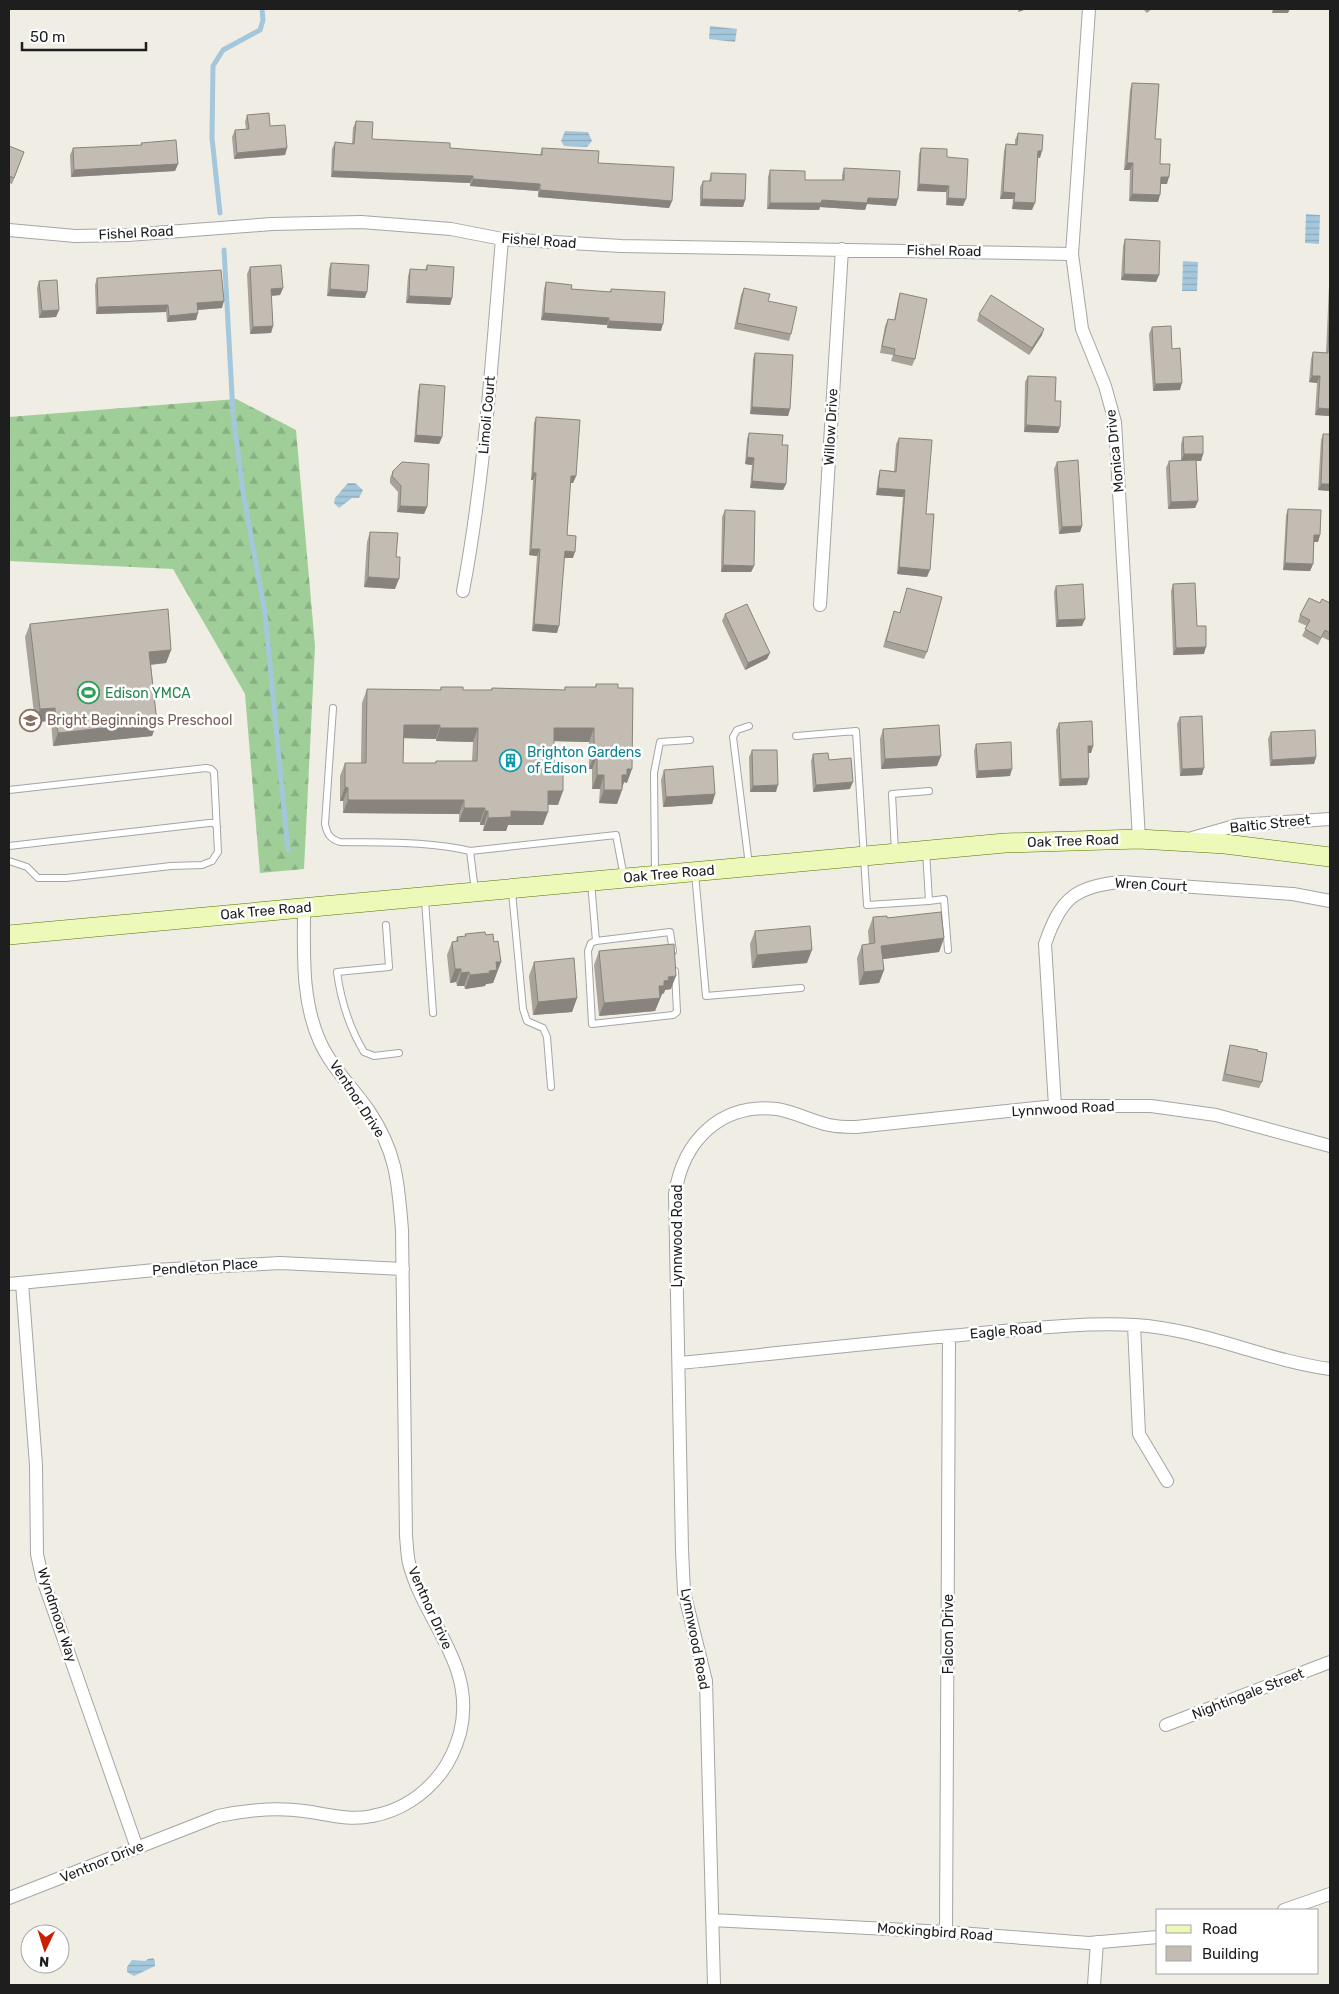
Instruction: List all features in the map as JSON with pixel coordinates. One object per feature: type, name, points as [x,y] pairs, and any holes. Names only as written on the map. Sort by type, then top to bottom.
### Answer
[{"type":"main road","name":"Oak Tree Road","points":[[9,935],[926,850],[1055,840],[1139,839],[1182,841],[1253,847],[1330,857]]},
{"type":"street","name":"Monica Drive","points":[[1089,9],[1072,254],[1082,329],[1105,386],[1115,422],[1139,839]]},
{"type":"street","name":"Fishel Road","points":[[9,230],[75,236],[128,235],[272,224],[362,222],[451,229],[502,239],[622,246],[1072,254]]},
{"type":"street","name":"Limoli Court","points":[[463,590],[475,528],[485,447],[502,239]]},
{"type":"street","name":"Willow Drive","points":[[820,605],[842,249]]},
{"type":"street","name":"Baltic Street","points":[[1182,841],[1238,825],[1330,819]]},
{"type":"street","name":"Wren Court","points":[[1055,1106],[1045,944],[1057,913],[1062,905],[1076,893],[1100,883],[1121,882],[1293,894],[1330,902]]},
{"type":"street","name":"Ventnor Drive","points":[[9,1898],[197,1824],[239,1812],[283,1809],[348,1818],[372,1816],[394,1810],[414,1799],[432,1784],[447,1766],[457,1745],[464,1702],[459,1673],[416,1584],[409,1562],[406,1536],[403,1269],[398,1183],[392,1152],[369,1111],[345,1081],[320,1042],[311,1012],[304,971],[304,907]]},
{"type":"street","name":"Lynnwood Road","points":[[714,1985],[706,1681],[684,1592],[678,1363],[675,1194],[684,1158],[694,1142],[724,1118],[760,1108],[779,1110],[829,1125],[856,1127],[1055,1106],[1151,1106],[1216,1115],[1330,1146]]},
{"type":"street","name":"Pendleton Place","points":[[15,1284],[155,1270],[280,1263],[403,1269]]},
{"type":"street","name":"Wyndmoor Way","points":[[15,1284],[36,1465],[37,1554],[42,1577],[137,1848]]},
{"type":"street","name":"Eagle Road","points":[[678,1363],[1067,1325],[1134,1325],[1155,1327],[1210,1338],[1311,1366],[1330,1369]]},
{"type":"street","points":[[1134,1325],[1139,1434],[1167,1481]]},
{"type":"street","name":"Falcon Drive","points":[[946,1932],[949,1336]]},
{"type":"street","name":"Nightingale Street","points":[[1166,1725],[1330,1662]]},
{"type":"street","points":[[1287,1909],[1330,1894]]},
{"type":"street","name":"Mockingbird Road","points":[[712,1920],[946,1932],[1089,1943],[1156,1937]]},
{"type":"street","points":[[1094,1985],[1097,1942]]},
{"type":"lane","points":[[333,708],[325,824],[327,833],[333,840],[340,842],[429,844],[470,851],[616,835],[624,878]]},
{"type":"lane","points":[[749,726],[737,730],[733,737],[749,867]]},
{"type":"lane","points":[[796,736],[856,731],[866,905],[944,899],[948,950]]},
{"type":"lane","points":[[655,875],[654,773],[660,742],[690,740]]},
{"type":"lane","points":[[9,790],[206,768],[211,769],[214,772],[218,852],[212,861],[202,865],[171,866],[66,878],[38,878],[27,866],[9,862]]},
{"type":"lane","points":[[895,853],[892,794],[929,792]]},
{"type":"lane","points":[[9,846],[208,823],[214,823],[217,827]]},
{"type":"lane","points":[[926,850],[929,901]]},
{"type":"lane","points":[[470,851],[476,891]]},
{"type":"lane","points":[[695,871],[706,996],[802,988]]},
{"type":"lane","points":[[590,881],[596,941]]},
{"type":"lane","points":[[511,888],[523,1009],[526,1021],[543,1028],[547,1037],[551,1087]]},
{"type":"lane","points":[[424,896],[433,1013]]},
{"type":"lane","points":[[386,925],[389,967],[336,972],[348,1024],[364,1052],[374,1056],[399,1054]]},
{"type":"lane","points":[[674,957],[670,932],[591,943],[588,951],[592,1024],[673,1015],[677,1012],[674,966]]},
{"type":"green space","points":[[236,399],[296,430],[315,646],[304,869],[260,873],[245,694],[173,569],[9,561],[9,417]]},
{"type":"water","points":[[710,26],[737,29],[735,42],[709,39]]},
{"type":"water","points":[[565,131],[588,132],[592,141],[587,147],[564,146],[561,141]]},
{"type":"water","points":[[1306,214],[1320,215],[1319,244],[1305,243]]},
{"type":"water","points":[[1183,261],[1198,262],[1197,291],[1182,291]]},
{"type":"water","points":[[348,483],[355,483],[363,490],[359,498],[352,498],[339,508],[334,503],[335,498]]},
{"type":"water","points":[[153,1958],[155,1966],[134,1976],[127,1972],[127,1967],[132,1960],[145,1961]]},
{"type":"building","points":[[1132,83],[1159,84],[1155,139],[1161,139],[1160,164],[1170,164],[1169,177],[1161,177],[1160,195],[1132,194],[1133,163],[1127,163]]},
{"type":"building","points":[[269,113],[270,126],[285,125],[287,148],[237,153],[235,130],[249,129],[247,115]]},
{"type":"building","points":[[356,121],[373,122],[372,139],[450,143],[450,148],[542,155],[542,148],[599,151],[598,163],[674,167],[672,201],[540,190],[540,184],[473,179],[473,176],[333,171],[335,142],[354,144]]},
{"type":"building","points":[[1018,133],[1043,135],[1042,151],[1038,151],[1035,203],[1014,202],[1015,193],[1003,192],[1006,144],[1017,145]]},
{"type":"building","points":[[176,140],[178,164],[74,170],[73,148],[142,145],[141,143]]},
{"type":"building","points":[[9,146],[24,152],[14,178],[9,176]]},
{"type":"building","points":[[921,148],[947,149],[947,157],[968,159],[966,199],[948,198],[949,186],[919,184]]},
{"type":"building","points":[[844,168],[900,171],[898,199],[868,198],[867,203],[822,200],[821,203],[770,203],[770,170],[805,171],[805,180],[844,180]]},
{"type":"building","points":[[711,173],[746,174],[745,200],[702,199],[703,181],[711,181]]},
{"type":"building","points":[[1125,239],[1160,241],[1159,275],[1124,274]]},
{"type":"building","points":[[331,263],[369,265],[367,292],[330,289]]},
{"type":"building","points":[[281,265],[283,288],[271,289],[273,326],[253,327],[250,267]]},
{"type":"building","points":[[427,265],[454,267],[452,298],[409,296],[410,269],[427,270]]},
{"type":"building","points":[[221,270],[224,301],[197,303],[198,313],[169,316],[168,305],[98,307],[97,278]]},
{"type":"building","points":[[57,280],[59,310],[42,311],[39,281]]},
{"type":"building","points":[[546,282],[572,285],[571,289],[611,292],[611,289],[665,292],[663,324],[609,321],[609,318],[544,313]]},
{"type":"building","points":[[744,288],[770,294],[768,301],[797,307],[791,334],[737,323]]},
{"type":"building","points":[[900,293],[927,299],[915,359],[894,355],[895,349],[882,346],[888,319],[895,320]]},
{"type":"building","points":[[991,295],[1044,329],[1032,348],[979,314]]},
{"type":"building","points":[[1330,307],[1330,409],[1318,408],[1320,376],[1312,376],[1313,352],[1328,353]]},
{"type":"building","points":[[1171,326],[1172,349],[1180,348],[1182,383],[1155,384],[1152,327]]},
{"type":"building","points":[[755,353],[793,355],[790,409],[752,407]]},
{"type":"building","points":[[1028,376],[1056,377],[1055,401],[1061,401],[1060,427],[1026,425]]},
{"type":"building","points":[[420,384],[445,386],[442,437],[416,435]]},
{"type":"building","points":[[536,417],[580,420],[576,476],[571,476],[567,535],[576,536],[575,552],[565,551],[559,626],[534,624],[540,549],[531,549],[536,473],[533,473]]},
{"type":"building","points":[[749,433],[783,435],[782,445],[788,445],[786,484],[752,481],[754,458],[747,457]]},
{"type":"building","points":[[1323,434],[1330,434],[1330,484],[1321,484]]},
{"type":"building","points":[[1203,436],[1203,454],[1184,454],[1183,437]]},
{"type":"building","points":[[899,438],[932,440],[926,514],[934,514],[930,570],[899,567],[905,490],[878,488],[880,470],[896,472]]},
{"type":"building","points":[[1078,460],[1082,526],[1062,527],[1057,462]]},
{"type":"building","points":[[1196,460],[1198,501],[1171,502],[1169,461]]},
{"type":"building","points":[[402,462],[429,464],[427,507],[400,506],[401,486],[392,476],[393,471]]},
{"type":"building","points":[[1288,509],[1321,510],[1320,535],[1314,535],[1313,564],[1285,563]]},
{"type":"building","points":[[725,510],[755,511],[754,566],[723,565]]},
{"type":"building","points":[[370,532],[398,533],[396,557],[400,557],[399,579],[368,577]]},
{"type":"building","points":[[1195,583],[1197,626],[1206,626],[1206,647],[1176,648],[1173,584]]},
{"type":"building","points":[[1083,584],[1085,619],[1058,620],[1056,586]]},
{"type":"building","points":[[907,588],[942,597],[927,652],[886,641],[894,611],[900,613]]},
{"type":"building","points":[[1309,598],[1320,603],[1322,599],[1330,603],[1330,633],[1325,630],[1321,638],[1305,629],[1310,620],[1300,615]]},
{"type":"building","points":[[747,604],[770,653],[748,663],[725,614]]},
{"type":"building","name":"Edison YMCA","points":[[168,609],[171,650],[149,652],[157,722],[58,733],[55,708],[40,709],[30,624]]},
{"type":"building","name":"Brighton Gardens of Edison","points":[[596,684],[618,684],[618,688],[633,688],[632,769],[627,769],[627,775],[622,775],[622,790],[604,790],[604,775],[597,775],[597,756],[594,756],[594,728],[554,728],[554,772],[563,772],[563,791],[548,791],[548,812],[511,811],[511,817],[488,818],[488,811],[485,811],[485,808],[464,808],[464,800],[348,800],[348,788],[345,787],[345,763],[366,763],[367,689],[441,690],[441,687],[463,687],[463,690],[492,690],[492,688],[565,690],[565,687],[596,687]],"holes":[[[404,725],[440,725],[440,728],[478,728],[477,761],[403,763]]]},
{"type":"building","points":[[1202,716],[1204,768],[1182,769],[1180,717]]},
{"type":"building","points":[[1092,721],[1093,746],[1088,746],[1089,778],[1061,779],[1059,723]]},
{"type":"building","points":[[939,725],[941,756],[885,759],[883,729]]},
{"type":"building","points":[[1315,730],[1316,757],[1272,760],[1271,732]]},
{"type":"building","points":[[1011,742],[1012,769],[978,771],[976,744]]},
{"type":"building","points":[[752,750],[777,750],[778,785],[753,786]]},
{"type":"building","points":[[828,753],[829,760],[851,758],[853,782],[816,785],[813,754]]},
{"type":"building","points":[[713,766],[715,794],[666,797],[664,770]]},
{"type":"building","points":[[941,912],[944,938],[881,946],[884,970],[864,972],[862,945],[875,943],[873,917],[887,916],[887,918]]},
{"type":"building","points":[[810,926],[812,950],[757,955],[755,931]]},
{"type":"building","points":[[485,932],[486,935],[493,934],[494,942],[498,941],[501,962],[496,962],[497,970],[489,971],[490,973],[470,975],[469,972],[461,973],[461,969],[455,969],[452,942],[458,941],[457,937],[466,936],[465,934]]},
{"type":"building","points":[[674,944],[676,976],[668,977],[669,980],[664,981],[664,986],[659,986],[660,998],[604,1003],[599,951]]},
{"type":"building","points":[[574,958],[577,998],[538,1002],[534,962]]},
{"type":"building","points":[[1230,1045],[1267,1053],[1262,1082],[1225,1074]]},
{"type":"waterway","points":[[220,213],[212,138],[213,66],[223,50],[260,30],[263,20],[262,9]]},
{"type":"waterway","points":[[224,250],[233,413],[243,492],[265,613],[288,850]]},
{"type":"place","name":"Edison YMCA","points":[[89,693]]},
{"type":"place","name":"Bright Beginnings Preschool","points":[[31,720]]},
{"type":"place","name":"Brighton Gardens of Edison","points":[[511,760]]}]
